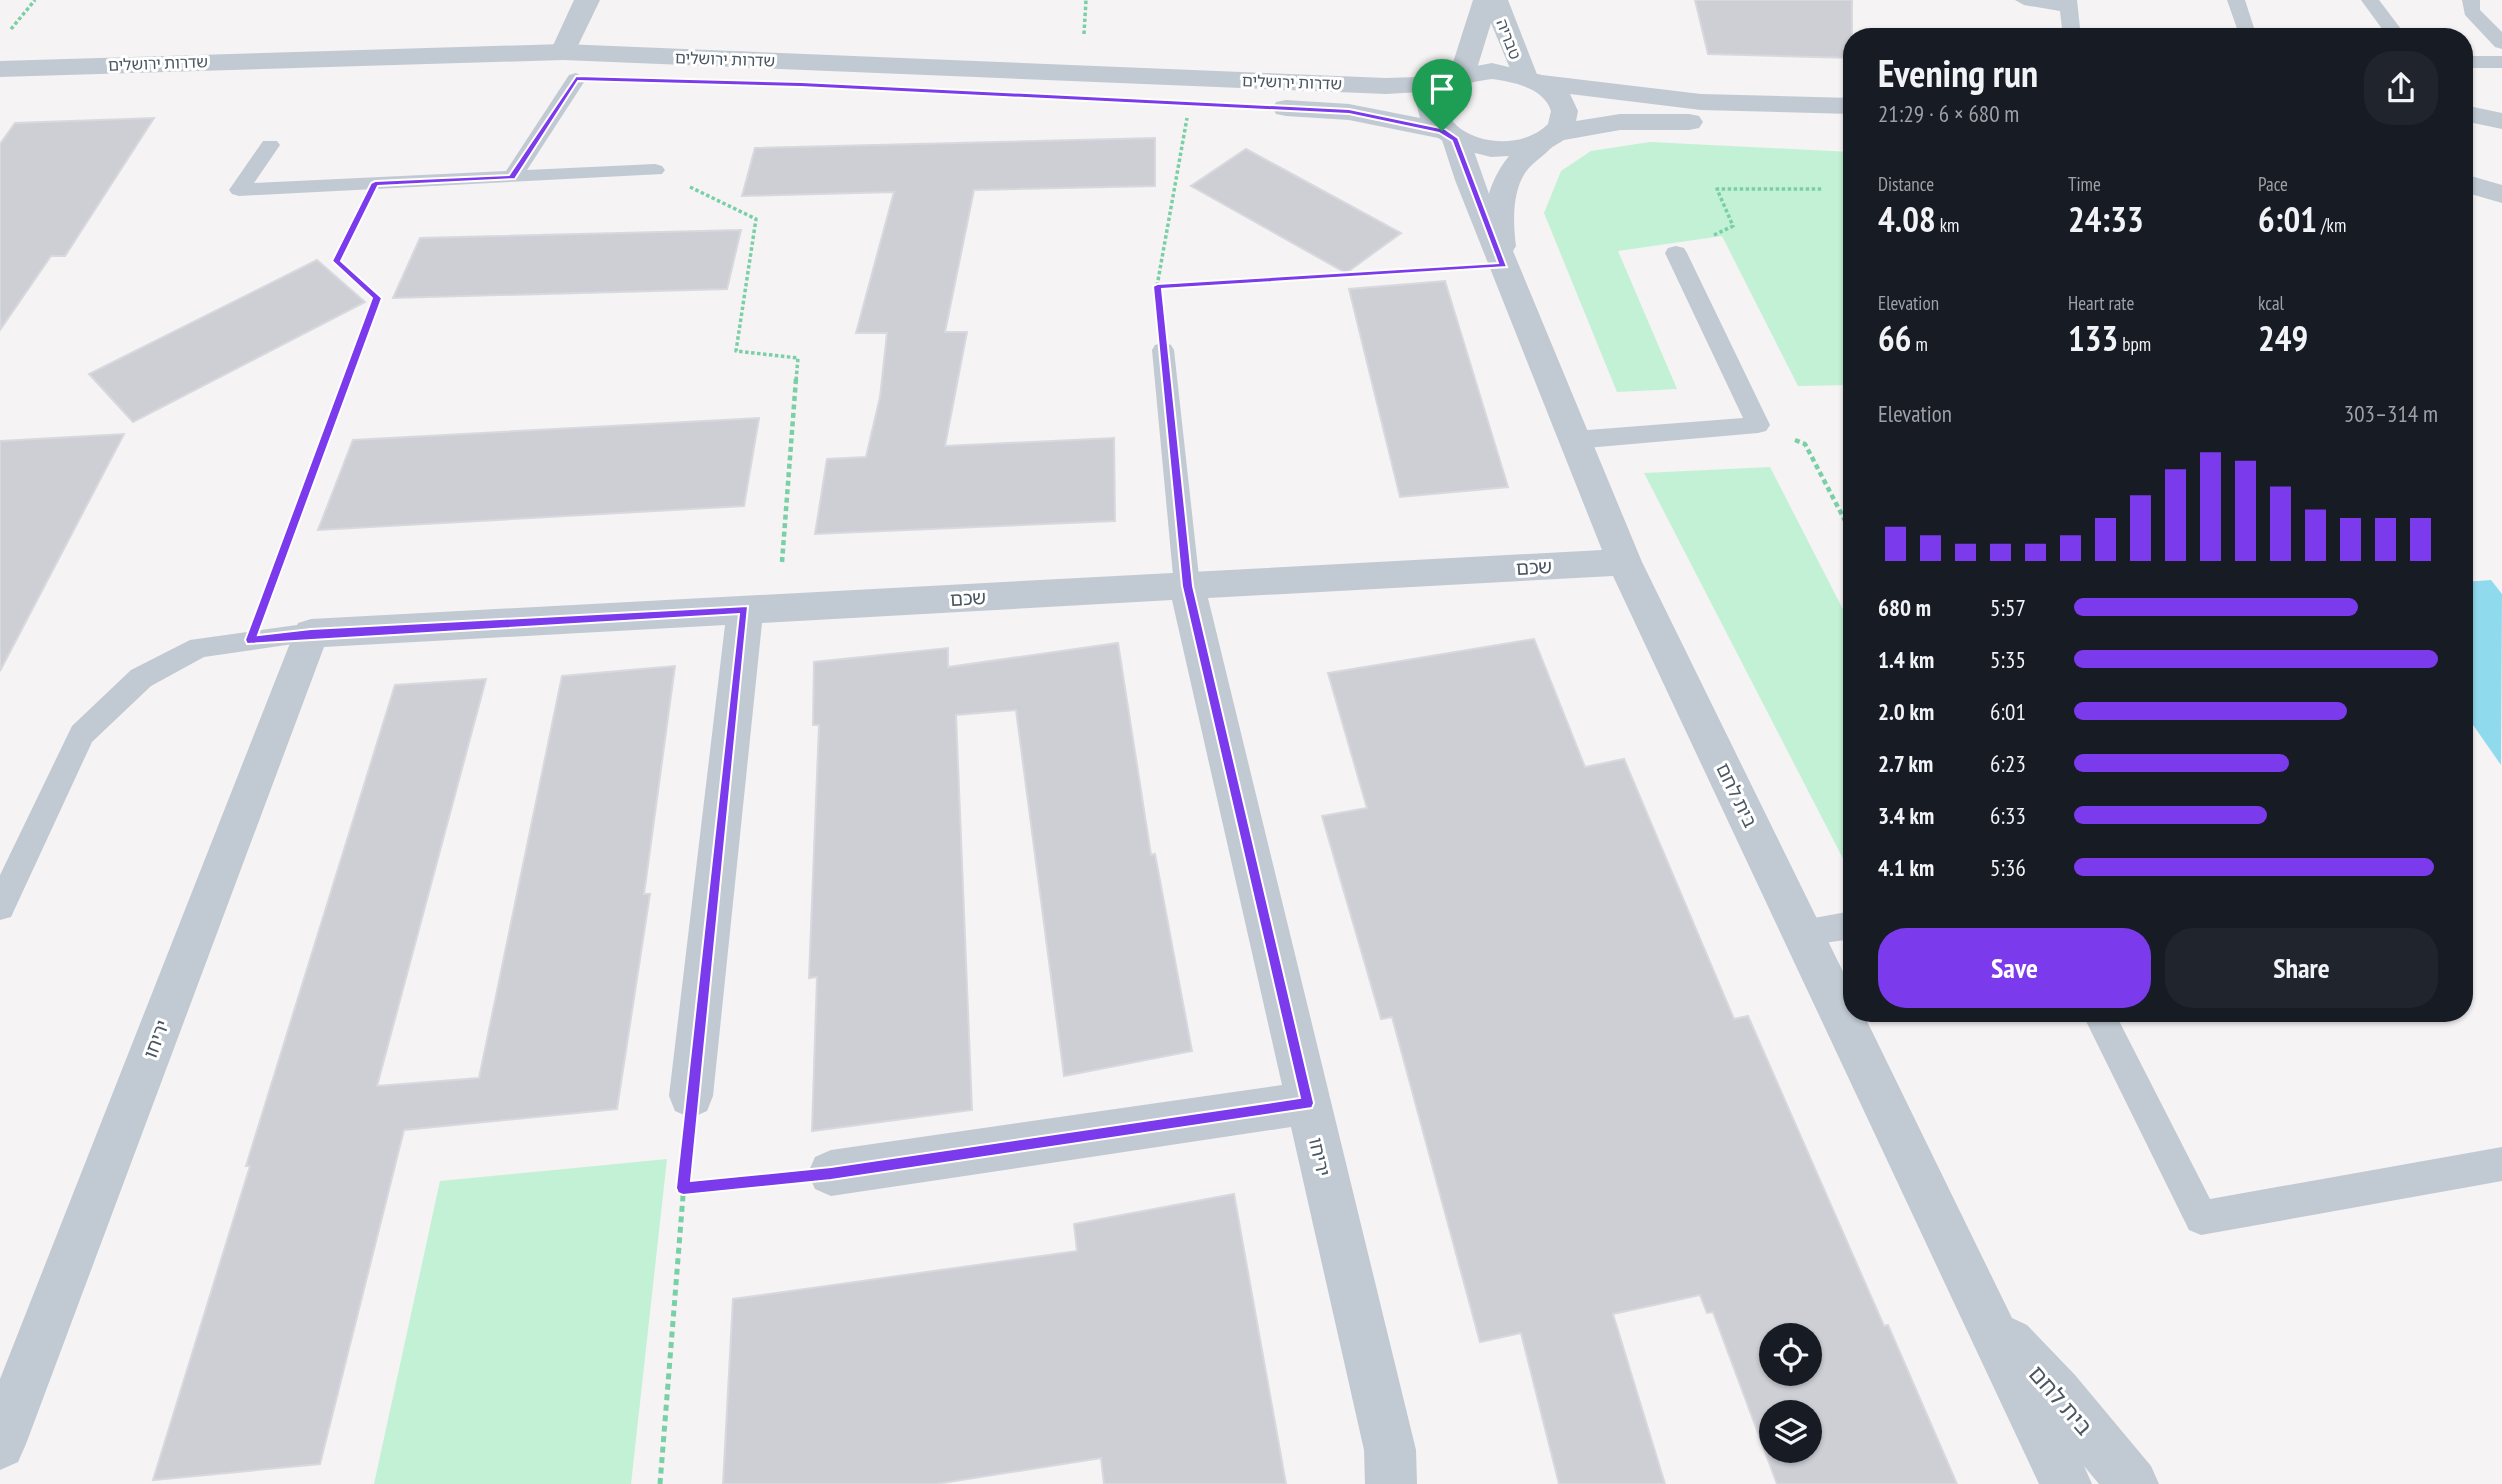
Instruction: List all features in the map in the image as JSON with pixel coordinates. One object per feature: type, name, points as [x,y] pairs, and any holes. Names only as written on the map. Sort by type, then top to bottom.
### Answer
[{"type":"street","points":[[563,52],[587,0]]},
{"type":"street","name":"טבריה","points":[[1456,77],[1486,0]]},
{"type":"street","name":"טבריה","points":[[1495,0],[1533,80]]},
{"type":"street","name":"שדרות ירושלים","points":[[0,69],[563,52],[1386,86],[1418,85],[1456,77]]},
{"type":"street","points":[[1843,106],[1701,102],[1533,80],[1492,71],[1456,77],[1437,88],[1430,98],[1428,109],[1432,120],[1449,135],[1491,149],[1528,147],[1549,137],[1620,122],[1843,127]]},
{"type":"street","name":"שדרות ירושלים","points":[[0,88],[407,76],[801,84],[1189,103]]},
{"type":"street","points":[[1533,80],[1553,92],[1564,113],[1562,123],[1549,137]]},
{"type":"street","name":"שדרות ירושלים","points":[[1265,107],[1349,112],[1449,135]]},
{"type":"street","points":[[2473,115],[2502,121]]},
{"type":"street","name":"בית לחם","points":[[1449,135],[1624,562],[1843,1015]]},
{"type":"street","name":"בית לחם","points":[[1504,265],[1499,230],[1502,199],[1511,172],[1549,137]]},
{"type":"street","points":[[2473,186],[2502,194]]},
{"type":"street","name":"שכם","points":[[311,633],[1624,562]]},
{"type":"street","name":"יריחו","points":[[1187,586],[1390,1450],[1391,1484]]},
{"type":"street","points":[[691,1096],[761,609]]},
{"type":"street","name":"יריחו","points":[[0,1444],[311,633]]},
{"type":"street","name":"בית לחם","points":[[1846,1022],[2066,1484]]},
{"type":"street","points":[[831,1174],[1308,1103]]},
{"type":"street","name":"בית לחם","points":[[1988,1317],[2057,1393],[2133,1484]]},
{"type":"lane","points":[[2024,0],[2068,3],[2071,28]]},
{"type":"lane","points":[[2236,0],[2245,28]]},
{"type":"lane","points":[[2370,0],[2391,28]]},
{"type":"lane","points":[[2471,0],[2471,11],[2502,43]]},
{"type":"lane","points":[[2473,62],[2502,62]]},
{"type":"lane","points":[[512,177],[554,78]]},
{"type":"lane","points":[[270,145],[239,190],[655,170]]},
{"type":"lane","points":[[1575,440],[1758,425],[1676,253]]},
{"type":"lane","points":[[1163,350],[1187,586]]},
{"type":"lane","points":[[0,907],[82,734],[141,678],[199,647],[311,633]]},
{"type":"lane","points":[[1803,932],[1843,926]]},
{"type":"lane","points":[[2103,1022],[2201,1218],[2502,1164]]},
{"type":"path","points":[[9,32],[34,0]]},
{"type":"path","points":[[1163,350],[1157,286],[1189,103]]},
{"type":"path","points":[[655,170],[756,219],[736,351],[798,358],[761,609]]},
{"type":"path","points":[[251,640],[377,298],[336,261],[375,183]]},
{"type":"path","points":[[1676,253],[1733,226],[1717,188],[1823,189]]},
{"type":"path","points":[[1157,286],[1504,265]]},
{"type":"path","points":[[1758,425],[1805,444],[1843,517]]},
{"type":"path","points":[[660,1484],[691,1096]]},
{"type":"path","points":[[683,1188],[831,1174]]},
{"type":"green space","points":[[1650,142],[1843,152],[1843,385],[1798,386],[1722,236],[1618,251],[1677,389],[1617,392],[1544,213],[1561,171],[1591,151]]},
{"type":"green space","points":[[1770,467],[1843,609],[1843,859],[1644,473]]},
{"type":"green space","points":[[667,1159],[631,1484],[374,1484],[440,1181]]},
{"type":"water","points":[[2491,580],[2502,594],[2501,765],[2473,725],[2473,581]]},
{"type":"building","points":[[1695,0],[1852,0],[1852,28],[1843,28],[1843,58],[1708,54]]},
{"type":"building","points":[[154,118],[65,256],[51,256],[0,330],[0,144],[15,123]]},
{"type":"building","points":[[1155,138],[1155,186],[974,190],[945,332],[967,332],[945,446],[1114,438],[1115,521],[815,534],[827,459],[866,457],[880,397],[887,333],[856,333],[894,192],[742,196],[755,148]]},
{"type":"building","points":[[1246,149],[1401,233],[1346,273],[1191,186]]},
{"type":"building","points":[[741,230],[727,289],[393,298],[420,238]]},
{"type":"building","points":[[317,260],[365,302],[133,422],[89,374]]},
{"type":"building","points":[[1445,281],[1508,487],[1400,497],[1349,289]]},
{"type":"building","points":[[759,418],[744,506],[318,530],[353,440]]},
{"type":"building","points":[[124,434],[0,671],[0,441]]},
{"type":"building","points":[[1534,639],[1585,767],[1624,759],[1734,1019],[1748,1016],[1884,1326],[1888,1325],[1957,1484],[1777,1484],[1769,1463],[1822,1463],[1822,1400],[1759,1400],[1759,1436],[1713,1312],[1707,1313],[1700,1295],[1613,1314],[1665,1484],[1559,1484],[1521,1333],[1480,1342],[1392,1017],[1381,1019],[1322,816],[1367,808],[1328,673]]},
{"type":"building","points":[[1118,643],[1151,855],[1155,854],[1192,1051],[1064,1076],[1016,710],[956,715],[972,1110],[812,1131],[817,977],[809,978],[819,725],[813,725],[814,662],[948,648],[948,667]]},
{"type":"building","points":[[675,666],[644,894],[650,894],[617,1109],[404,1130],[320,1464],[153,1480],[250,1166],[246,1166],[395,685],[486,679],[377,1086],[479,1078],[562,676]]},
{"type":"building","points":[[1234,1194],[1286,1484],[1104,1484],[1101,1458],[936,1484],[723,1484],[733,1299],[1077,1251],[1074,1224]]},
{"type":"route","points":[[576,79],[801,84],[1349,112],[1442,131],[1455,140],[1504,265],[1157,286],[1187,586],[1308,1103],[831,1174],[683,1188],[744,609],[311,633],[251,640],[377,298],[336,261],[375,183],[512,177],[576,79]]}]
